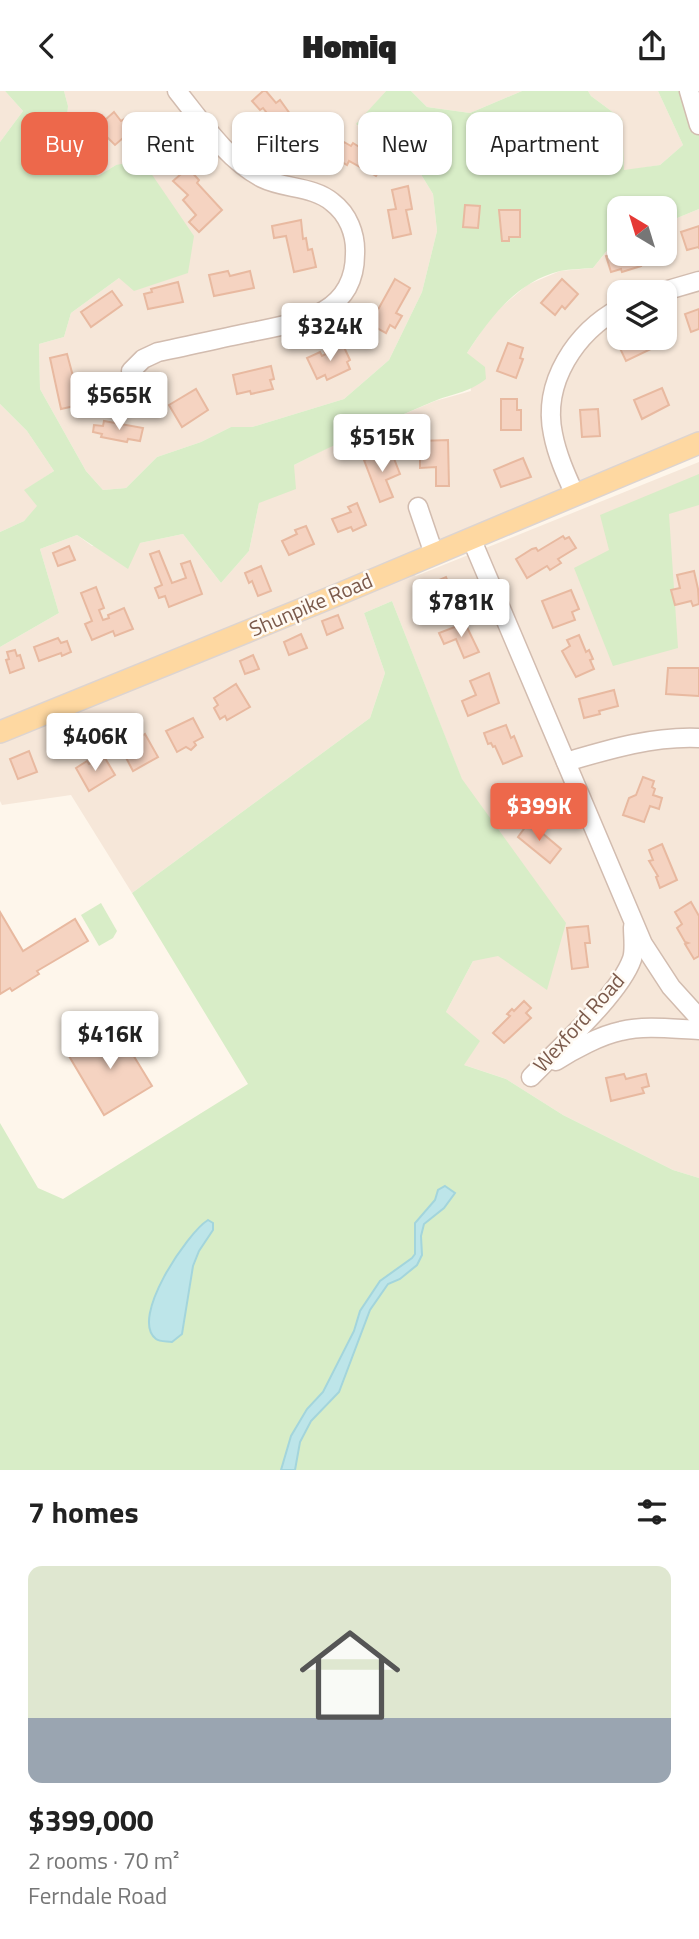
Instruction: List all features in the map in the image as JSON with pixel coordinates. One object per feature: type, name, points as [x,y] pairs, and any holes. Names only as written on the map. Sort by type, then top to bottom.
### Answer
[{"type":"main road","name":"Shunpike Road","points":[[0,732],[699,443]]},
{"type":"street","points":[[131,371],[143,359],[158,352],[297,323],[314,317],[341,297],[355,268],[353,235],[347,220],[337,207],[317,193],[276,184],[254,173],[217,141],[177,91]]},
{"type":"street","points":[[689,91],[699,125]]},
{"type":"street","points":[[677,287],[699,281]]},
{"type":"street","points":[[575,495],[552,432],[554,390],[565,360],[575,346],[607,317]]},
{"type":"street","points":[[418,507],[433,554]]},
{"type":"street","points":[[471,538],[643,944],[671,987],[699,1018]]},
{"type":"street","points":[[566,762],[621,746],[674,737],[699,738]]},
{"type":"street","name":"Wexford Road","points":[[633,919],[633,956],[625,974],[605,1000],[531,1077],[570,1052],[621,1031],[661,1028],[699,1030]]},
{"type":"shaded area","points":[[0,91],[5,91],[23,111],[0,142]]},
{"type":"shaded area","points":[[64,91],[386,91],[368,112],[358,112],[358,175],[421,175],[433,194],[437,231],[422,292],[389,360],[344,399],[252,427],[231,427],[201,442],[157,457],[126,488],[103,490],[86,471],[40,389],[39,344],[64,337],[71,313],[119,278],[116,165],[108,170],[108,112],[68,112]]},
{"type":"shaded area","points":[[411,91],[522,91],[472,112],[427,107]]},
{"type":"shaded area","points":[[588,91],[658,91],[683,145],[660,165],[624,171],[623,112],[613,112]]},
{"type":"shaded area","points":[[699,209],[699,443],[0,729],[0,647],[59,613],[40,549],[77,535],[92,546],[140,543],[183,534],[221,583],[249,551],[259,503],[294,465],[345,439],[435,401],[471,391],[467,353],[493,314],[527,285],[560,271],[593,268],[607,250],[607,266],[677,266],[677,218]]},
{"type":"shaded area","points":[[0,404],[27,431],[54,471],[25,490],[38,506],[24,521],[0,532]]},
{"type":"shaded area","points":[[699,462],[699,1178],[673,1170],[563,1115],[506,1079],[464,1065],[446,1012],[473,961],[462,780],[392,601],[364,613],[385,673],[370,718],[132,893],[71,795],[2,805],[0,801],[0,732],[413,574],[416,576]]},
{"type":"green space","points":[[5,91],[64,91],[68,112],[23,111]]},
{"type":"green space","points":[[386,91],[411,91],[427,107],[466,112],[466,175],[623,175],[623,144],[624,170],[660,165],[683,145],[658,91],[699,91],[699,209],[677,218],[677,196],[607,196],[607,250],[593,268],[560,271],[530,284],[495,315],[467,353],[485,367],[486,379],[472,388],[397,417],[294,465],[296,489],[259,503],[249,551],[221,583],[183,534],[140,543],[128,569],[77,535],[40,549],[59,613],[0,647],[0,532],[24,521],[37,506],[24,490],[54,471],[27,431],[0,404],[0,142],[21,114],[21,175],[108,175],[108,170],[122,164],[122,175],[152,175],[194,236],[188,273],[134,291],[119,278],[71,313],[64,337],[39,344],[40,389],[86,471],[103,490],[126,488],[157,457],[201,442],[231,427],[252,427],[344,399],[389,360],[422,292],[437,231],[433,194],[421,175],[452,175],[452,112],[367,112]]},
{"type":"green space","points":[[522,91],[588,91],[613,112],[472,112]]},
{"type":"green space","points":[[699,474],[699,505],[669,514],[678,648],[613,666],[574,568],[609,550],[600,515]]},
{"type":"green space","points":[[392,601],[462,779],[566,923],[547,990],[498,956],[473,961],[446,1012],[480,1041],[464,1065],[506,1079],[563,1115],[673,1170],[699,1178],[699,1470],[0,1470],[0,1123],[38,1188],[63,1199],[248,1084],[132,893],[370,718],[385,673],[364,613]]},
{"type":"green space","points":[[101,903],[117,931],[113,938],[99,946],[81,915]]},
{"type":"water","points":[[445,1186],[455,1193],[444,1208],[424,1224],[421,1236],[422,1255],[417,1265],[400,1279],[388,1284],[370,1310],[339,1392],[311,1421],[300,1442],[295,1470],[281,1470],[291,1436],[307,1409],[323,1392],[354,1331],[360,1311],[380,1281],[415,1254],[415,1223],[435,1200],[438,1190]]},
{"type":"water","points":[[208,1220],[213,1223],[213,1230],[193,1266],[182,1334],[172,1342],[158,1340],[150,1329],[150,1314],[155,1296],[175,1258]]},
{"type":"building","points":[[266,91],[276,103],[280,100],[289,112],[266,112],[263,108],[260,110],[252,101]]},
{"type":"building","points":[[114,112],[122,120],[122,139],[115,145],[108,138],[108,117]]},
{"type":"building","points":[[344,142],[358,146],[358,166],[349,161],[347,165],[344,163]]},
{"type":"building","points":[[180,175],[194,175],[199,180],[197,183],[222,210],[199,232],[189,222],[196,215],[183,200],[188,195],[173,181]]},
{"type":"building","points":[[408,186],[412,209],[406,210],[411,234],[393,238],[388,210],[396,209],[392,190]]},
{"type":"building","points":[[465,205],[480,206],[478,228],[463,227]]},
{"type":"building","points":[[499,210],[520,210],[520,237],[509,237],[509,241],[502,241]]},
{"type":"building","points":[[301,220],[303,239],[306,238],[308,250],[312,249],[316,267],[294,272],[286,236],[274,238],[272,226]]},
{"type":"building","points":[[699,226],[699,248],[687,250],[681,232]]},
{"type":"building","points":[[609,266],[641,266],[622,272],[621,269],[611,272]]},
{"type":"building","points":[[228,271],[230,276],[250,271],[254,288],[214,296],[209,275]]},
{"type":"building","points":[[395,279],[410,288],[396,313],[402,316],[395,328],[390,325],[386,333],[370,324]]},
{"type":"building","points":[[562,279],[578,294],[565,309],[562,306],[555,315],[541,303]]},
{"type":"building","points":[[178,282],[183,302],[148,309],[144,294],[152,292],[151,289]]},
{"type":"building","points":[[112,291],[122,305],[91,327],[81,312]]},
{"type":"building","points":[[699,309],[699,329],[691,332],[685,314]]},
{"type":"building","points":[[508,343],[523,348],[520,358],[523,359],[516,378],[497,371]]},
{"type":"building","points":[[332,345],[334,350],[343,345],[350,360],[347,362],[350,369],[327,380],[325,375],[317,379],[307,358],[320,352],[322,356],[326,354],[324,350]]},
{"type":"building","points":[[621,350],[649,350],[626,361]]},
{"type":"building","points":[[67,354],[79,405],[61,409],[50,358]]},
{"type":"building","points":[[271,366],[274,379],[270,380],[273,389],[237,394],[233,375]]},
{"type":"building","points":[[662,388],[669,405],[642,419],[634,400]]},
{"type":"building","points":[[196,389],[208,410],[182,427],[169,405]]},
{"type":"building","points":[[501,399],[517,399],[517,410],[521,410],[521,430],[501,430]]},
{"type":"building","points":[[598,409],[600,436],[582,437],[580,410]]},
{"type":"building","points":[[104,421],[143,428],[140,441],[128,439],[127,442],[101,437],[102,434],[93,432],[94,425],[103,426]]},
{"type":"building","points":[[448,440],[449,486],[436,486],[436,467],[420,468],[420,441]]},
{"type":"building","points":[[391,451],[400,474],[386,480],[393,497],[380,502],[364,460]]},
{"type":"building","points":[[523,458],[531,477],[501,487],[494,470]]},
{"type":"building","points":[[357,503],[366,525],[353,531],[351,527],[338,532],[332,519],[351,512],[348,507]]},
{"type":"building","points":[[306,526],[314,544],[289,555],[282,541],[297,534],[295,530]]},
{"type":"building","points":[[563,536],[565,539],[569,537],[576,548],[558,559],[561,563],[550,570],[547,566],[527,578],[516,559],[532,549],[536,548],[538,551]]},
{"type":"building","points":[[69,546],[75,560],[58,566],[53,553]]},
{"type":"building","points":[[159,551],[172,583],[186,578],[181,564],[190,561],[202,594],[169,607],[165,596],[159,598],[155,588],[162,585],[150,554]]},
{"type":"building","points":[[261,566],[271,591],[258,596],[252,581],[249,583],[245,573]]},
{"type":"building","points":[[694,571],[699,604],[693,606],[691,601],[675,605],[671,590],[680,588],[677,575]]},
{"type":"building","points":[[446,577],[450,587],[453,586],[458,601],[441,608],[434,591],[429,593],[425,586]]},
{"type":"building","points":[[96,587],[104,608],[99,610],[103,620],[124,608],[133,629],[115,636],[113,631],[92,640],[85,624],[92,621],[81,593]]},
{"type":"building","points":[[571,590],[579,609],[572,612],[575,620],[553,628],[542,601]]},
{"type":"building","points":[[338,615],[343,628],[327,635],[322,621]]},
{"type":"building","points":[[465,623],[479,652],[464,658],[456,639],[444,644],[439,633]]},
{"type":"building","points":[[301,634],[307,648],[289,655],[284,642]]},
{"type":"building","points":[[579,635],[586,652],[589,650],[593,659],[590,660],[594,669],[576,677],[562,651],[570,646],[567,640]]},
{"type":"building","points":[[58,638],[61,643],[67,641],[71,652],[39,661],[34,647]]},
{"type":"building","points":[[15,650],[17,656],[20,655],[24,668],[10,673],[6,660],[9,659],[7,652]]},
{"type":"building","points":[[253,655],[259,669],[245,674],[240,661]]},
{"type":"building","points":[[668,668],[699,668],[699,696],[666,694]]},
{"type":"building","points":[[489,673],[499,703],[468,716],[462,701],[476,695],[470,681]]},
{"type":"building","points":[[236,684],[250,707],[227,720],[225,716],[220,719],[214,708],[218,705],[214,698]]},
{"type":"building","points":[[614,690],[618,706],[584,718],[579,699]]},
{"type":"building","points":[[193,718],[203,737],[194,742],[196,745],[191,750],[186,747],[177,752],[166,731]]},
{"type":"building","points":[[506,725],[522,756],[503,764],[495,746],[488,744],[484,733]]},
{"type":"building","points":[[145,734],[158,757],[133,771],[122,750]]},
{"type":"building","points":[[29,751],[37,772],[18,779],[10,759]]},
{"type":"building","points":[[105,758],[115,775],[89,791],[76,768],[87,761],[89,764]]},
{"type":"building","points":[[643,777],[654,781],[653,795],[662,798],[659,809],[650,806],[644,822],[623,815],[629,798],[636,795]]},
{"type":"building","points":[[529,822],[561,849],[550,863],[518,837]]},
{"type":"building","points":[[662,844],[677,880],[660,888],[656,877],[658,876],[649,861],[653,860],[649,850]]},
{"type":"building","points":[[691,902],[699,916],[699,956],[694,959],[685,944],[688,943],[677,928],[682,924],[675,912]]},
{"type":"building","points":[[0,912],[23,951],[75,919],[88,941],[37,971],[39,974],[12,991],[10,988],[0,994]]},
{"type":"building","points":[[588,926],[590,943],[585,943],[588,967],[572,969],[567,928]]},
{"type":"building","points":[[524,1001],[531,1008],[526,1013],[531,1018],[504,1043],[493,1033],[510,1016],[507,1014]]},
{"type":"building","points":[[116,1027],[152,1086],[104,1115],[69,1056]]},
{"type":"building","points":[[624,1074],[626,1079],[646,1074],[649,1086],[642,1088],[644,1093],[611,1101],[606,1078]]}]
